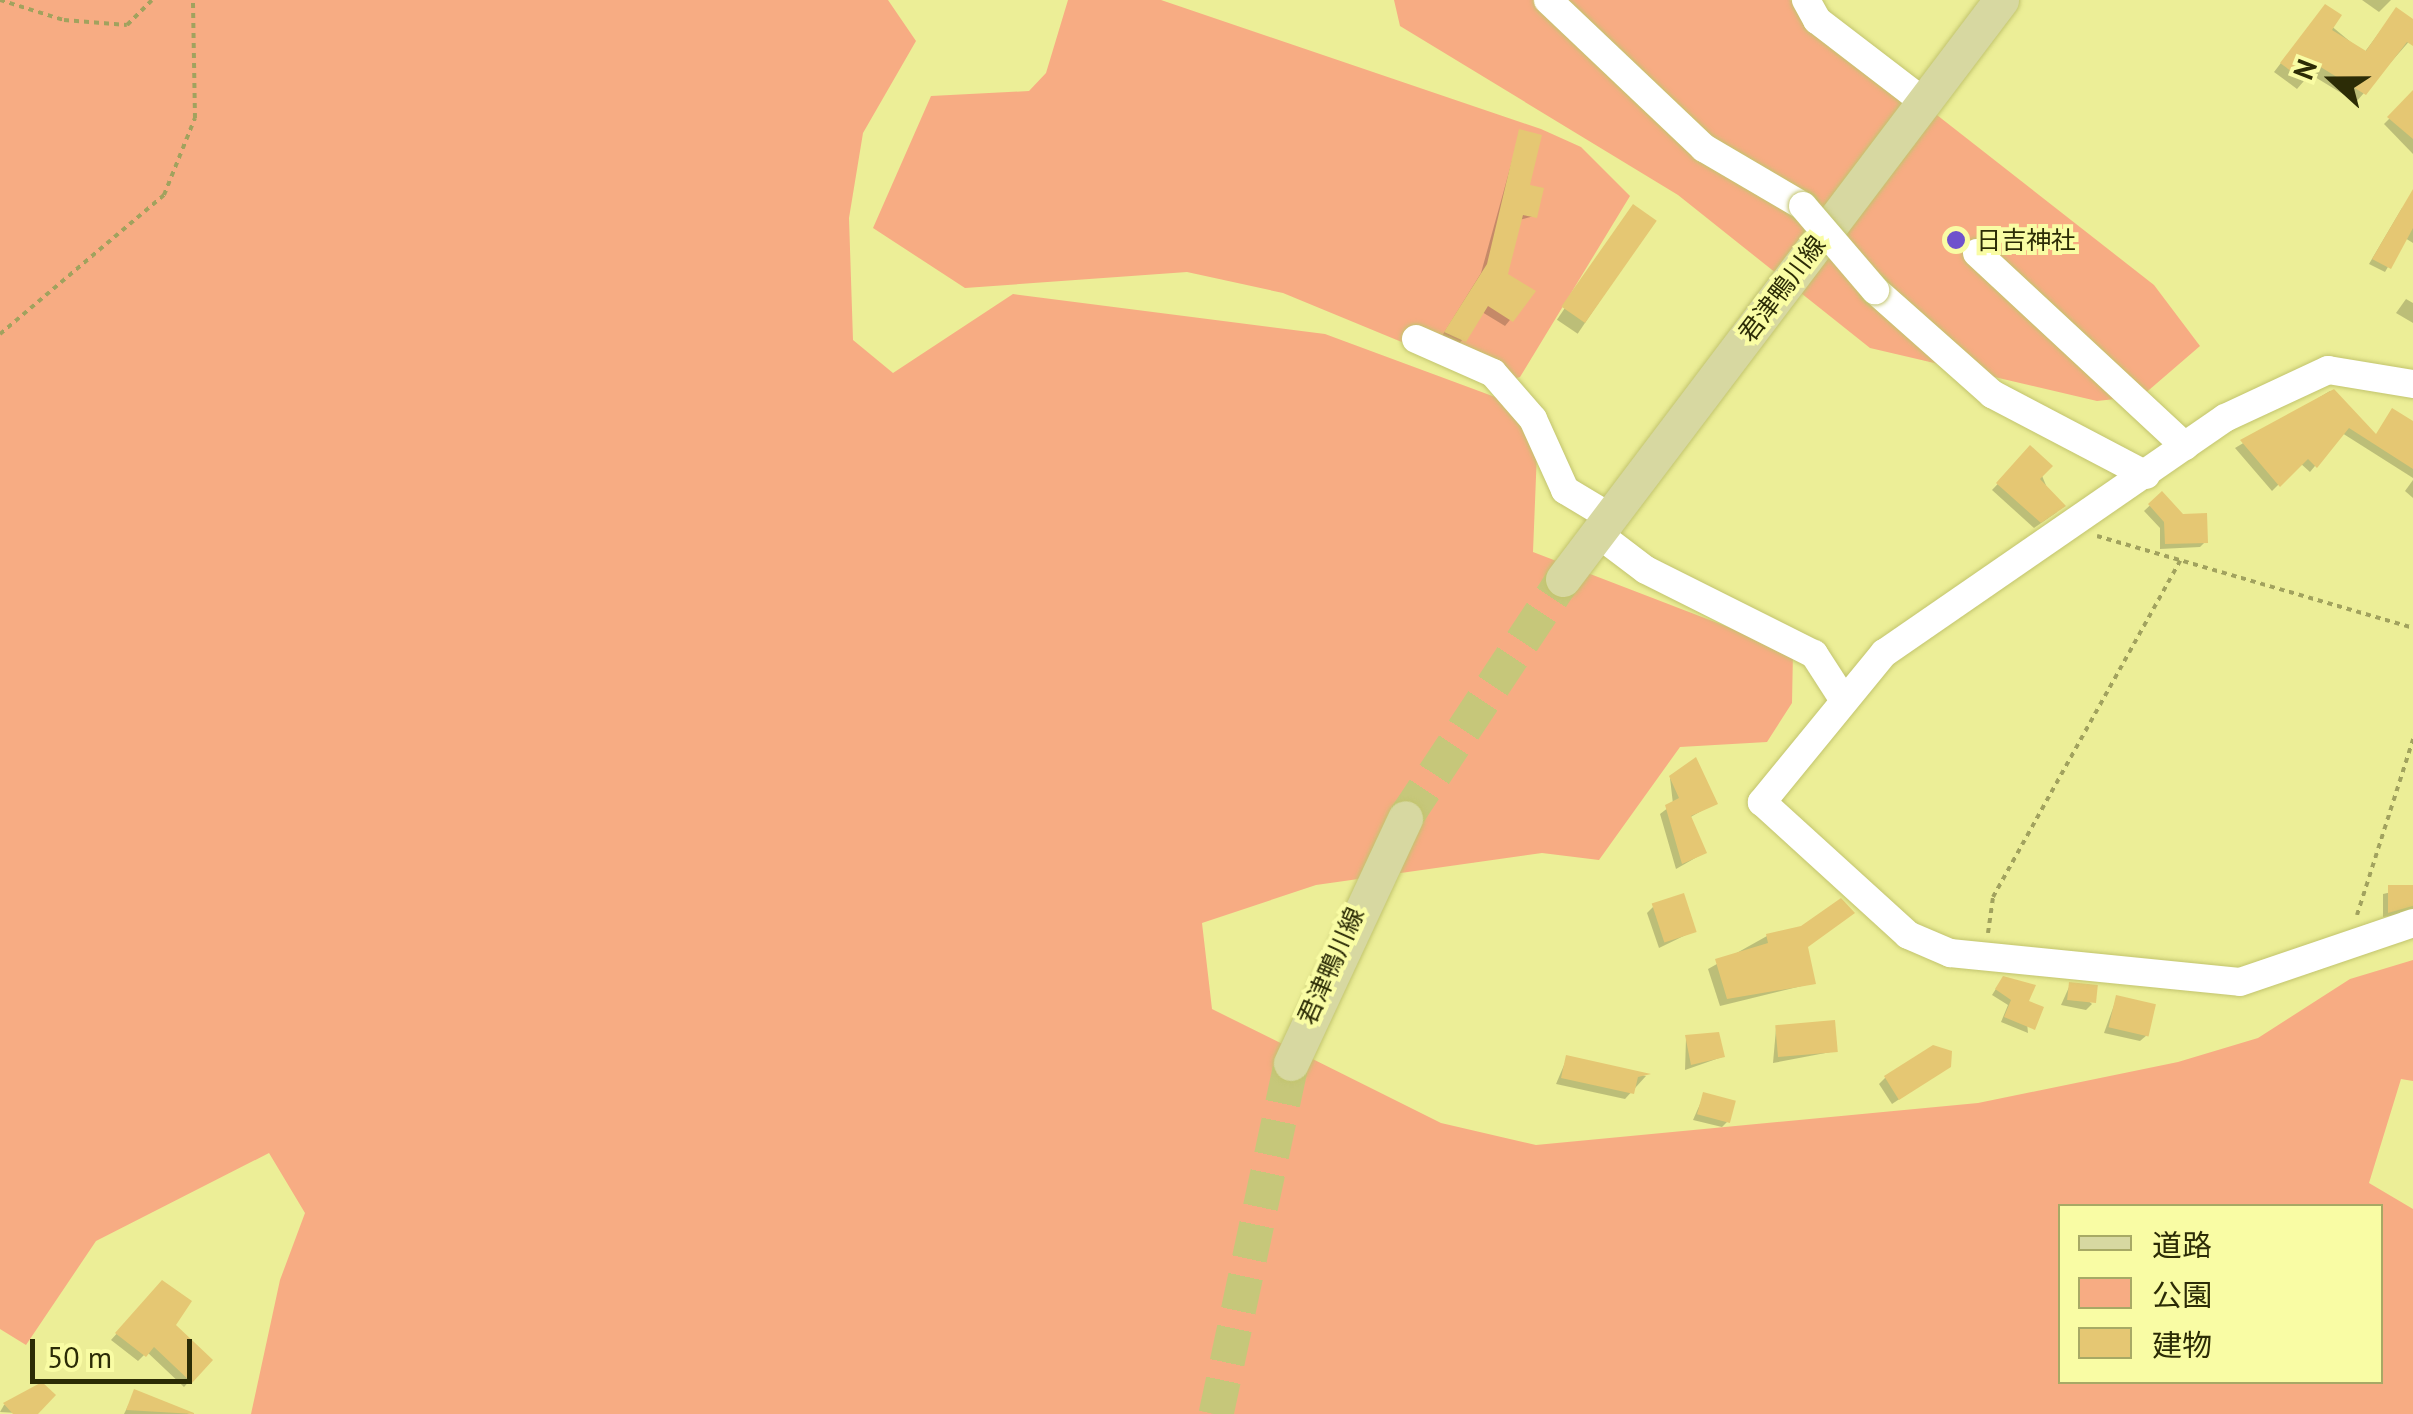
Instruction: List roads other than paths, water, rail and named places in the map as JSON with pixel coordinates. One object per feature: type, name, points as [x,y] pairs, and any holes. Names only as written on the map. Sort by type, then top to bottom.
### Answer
[{"type":"main road","name":"君津鴨川線","points":[[1563,579],[2002,0]]},
{"type":"main road","name":"君津鴨川線","points":[[1290,1063],[1405,818]]},
{"type":"street","points":[[1548,0],[1704,148],[1803,206],[1875,290],[1992,394],[2146,475]]},
{"type":"street","points":[[1806,0],[1816,20],[1924,102]]},
{"type":"street","points":[[1977,253],[2185,446]]},
{"type":"street","points":[[1416,339],[1493,374],[1532,419],[1565,490],[1646,570],[1814,654],[1843,699]]},
{"type":"street","points":[[2413,384],[2328,370],[2185,446],[1884,653],[1772,778],[1764,811],[1908,935],[1986,957],[2240,982],[2350,939],[2413,923]]},
{"type":"tunnel","points":[[1405,818],[1563,579]]},
{"type":"tunnel","points":[[1216,1414],[1291,1063]]},
{"type":"place","name":"日吉神社","points":[[1956,240]]}]
